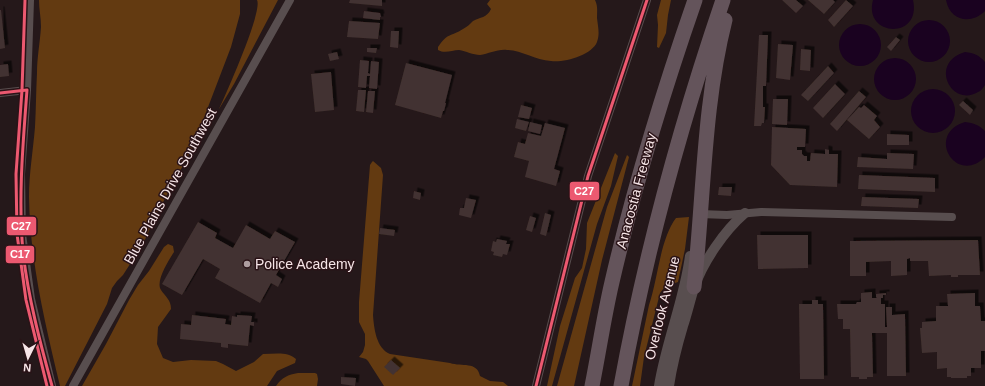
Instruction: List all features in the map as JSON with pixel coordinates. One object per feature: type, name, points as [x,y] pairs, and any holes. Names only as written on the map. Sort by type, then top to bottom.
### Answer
[{"type":"highway","name":"Anacostia Freeway","points":[[621,386],[642,284],[668,179],[694,89],[723,0]]},
{"type":"highway","points":[[694,287],[711,95],[718,53],[731,0]]},
{"type":"highway","name":"Anacostia Freeway","points":[[592,386],[612,284],[649,144],[674,61],[694,3]]},
{"type":"highway","points":[[585,386],[597,330],[612,284]]},
{"type":"street","points":[[30,0],[27,90],[21,186],[22,240],[31,299],[52,386]]},
{"type":"street","name":"Blue Plains Drive Southwest","points":[[73,386],[290,0]]},
{"type":"street","points":[[536,386],[588,176],[647,0]]},
{"type":"street","points":[[0,93],[27,90]]},
{"type":"street","points":[[700,214],[727,215],[775,212],[952,217]]},
{"type":"street","name":"Overlook Avenue","points":[[669,386],[675,356],[694,287],[703,267],[714,249],[745,213]]},
{"type":"street","name":"Overlook Avenue","points":[[659,386],[667,345],[685,284],[695,223],[700,214]]},
{"type":"shaded area","points":[[39,0],[240,0],[240,14],[231,47],[192,149],[156,215],[143,244],[123,275],[112,288],[107,304],[65,386],[60,386],[44,316],[35,269],[30,221],[29,197],[41,27]]},
{"type":"shaded area","points":[[257,0],[278,0],[234,84],[219,109],[236,71],[255,20]]},
{"type":"shaded area","points":[[490,0],[595,0],[597,6],[597,42],[590,51],[563,61],[539,59],[512,50],[500,50],[480,55],[459,50],[446,52],[438,50],[438,47],[444,39],[487,14],[491,9],[487,4]]},
{"type":"shaded area","points":[[661,0],[671,0],[666,33],[659,48],[657,47],[657,15]]},
{"type":"shaded area","points":[[873,0],[913,0],[913,13],[909,22],[902,27],[893,29],[884,27],[876,21],[872,12]]},
{"type":"shaded area","points":[[946,0],[985,0],[985,11],[974,18],[962,19],[952,13]]},
{"type":"shaded area","points":[[925,20],[933,20],[944,26],[950,37],[950,45],[944,56],[933,62],[925,62],[914,56],[908,45],[908,37],[914,26]]},
{"type":"shaded area","points":[[856,24],[864,24],[875,30],[881,41],[881,49],[875,60],[864,66],[856,66],[845,60],[839,49],[839,41],[845,30]]},
{"type":"shaded area","points":[[965,52],[976,55],[985,62],[985,85],[979,92],[968,95],[960,94],[953,89],[948,82],[946,74],[948,65],[954,58]]},
{"type":"shaded area","points":[[891,58],[899,58],[910,64],[916,75],[916,83],[910,94],[899,100],[891,100],[880,94],[874,83],[874,75],[880,64]]},
{"type":"shaded area","points":[[929,89],[937,89],[949,95],[955,107],[955,115],[949,127],[937,133],[929,133],[917,127],[911,115],[911,107],[917,95]]},
{"type":"shaded area","points":[[965,122],[981,127],[985,131],[985,157],[974,164],[964,165],[955,162],[949,155],[946,146],[947,137],[953,128]]},
{"type":"shaded area","points":[[615,153],[618,156],[611,186],[597,224],[552,386],[547,386],[560,326],[575,278],[582,268],[586,249],[587,223]]},
{"type":"shaded area","points":[[627,155],[629,157],[602,260],[574,386],[557,386],[607,207]]},
{"type":"shaded area","points":[[373,161],[381,168],[383,175],[373,315],[377,337],[382,347],[390,354],[472,366],[476,368],[480,376],[490,381],[503,382],[508,386],[384,386],[368,361],[359,357],[363,352],[365,345],[365,334],[359,322],[359,302],[370,165]]},
{"type":"shaded area","points":[[689,217],[685,249],[678,282],[667,284],[660,293],[644,357],[640,386],[632,386],[649,305],[666,237],[676,218]]},
{"type":"shaded area","points":[[168,244],[173,246],[174,252],[163,271],[160,286],[161,290],[169,301],[171,309],[158,327],[157,344],[163,358],[173,362],[191,360],[216,361],[236,371],[254,362],[263,354],[289,355],[296,359],[295,363],[277,371],[267,386],[82,386],[138,285],[164,247]]},
{"type":"shaded area","points":[[298,373],[317,374],[317,386],[276,386],[286,377]]},
{"type":"building","points":[[350,0],[382,0],[382,6],[349,3]]},
{"type":"building","points":[[782,0],[796,0],[803,6],[796,13]]},
{"type":"building","points":[[808,0],[833,0],[835,2],[824,14]]},
{"type":"building","points":[[846,0],[853,6],[834,27],[828,20]]},
{"type":"building","points":[[0,10],[5,48],[0,49]]},
{"type":"building","points":[[364,11],[380,13],[380,20],[363,18]]},
{"type":"building","points":[[349,21],[380,23],[378,39],[347,37]]},
{"type":"building","points":[[391,31],[399,31],[398,48],[390,47]]},
{"type":"building","points":[[759,35],[768,35],[766,86],[763,86],[763,107],[765,107],[764,123],[762,123],[761,126],[754,126]]},
{"type":"building","points":[[896,37],[900,40],[891,51],[887,47]]},
{"type":"building","points":[[778,44],[793,45],[790,80],[776,78]]},
{"type":"building","points":[[367,48],[377,48],[376,53],[367,52]]},
{"type":"building","points":[[801,49],[811,50],[810,71],[800,70]]},
{"type":"building","points":[[337,52],[339,59],[330,61],[328,54]]},
{"type":"building","points":[[360,60],[369,61],[368,73],[370,74],[371,61],[379,62],[377,89],[369,88],[370,76],[367,76],[366,88],[358,87]]},
{"type":"building","points":[[406,63],[452,75],[441,118],[395,105]]},
{"type":"building","points":[[8,64],[9,76],[0,77],[0,65]]},
{"type":"building","points":[[828,66],[834,73],[808,101],[801,95]]},
{"type":"building","points":[[331,72],[334,110],[315,112],[311,74]]},
{"type":"building","points":[[835,84],[845,94],[823,118],[813,108]]},
{"type":"building","points":[[358,90],[366,90],[364,112],[356,111]]},
{"type":"building","points":[[368,91],[375,91],[373,113],[366,112]]},
{"type":"building","points":[[859,91],[866,97],[837,131],[830,124]]},
{"type":"building","points":[[773,99],[788,99],[787,125],[772,124]]},
{"type":"building","points":[[963,101],[973,110],[970,115],[959,105]]},
{"type":"building","points":[[521,105],[532,108],[529,119],[518,117]]},
{"type":"building","points":[[864,105],[877,116],[874,120],[880,127],[869,139],[847,120],[859,107],[861,108]]},
{"type":"building","points":[[517,119],[529,122],[526,131],[515,128]]},
{"type":"building","points":[[530,122],[542,125],[540,134],[528,131]]},
{"type":"building","points":[[545,123],[565,128],[554,169],[560,171],[556,186],[525,177],[529,161],[514,157],[518,142],[525,144],[528,133],[541,136]]},
{"type":"building","points":[[772,127],[806,129],[805,147],[797,147],[797,150],[802,150],[802,154],[807,156],[807,161],[810,161],[811,153],[825,154],[825,149],[829,150],[829,154],[838,154],[837,187],[790,185],[771,165]]},
{"type":"building","points":[[887,134],[909,135],[909,145],[887,145]]},
{"type":"building","points":[[887,153],[914,154],[913,169],[857,167],[858,157],[887,159]]},
{"type":"building","points":[[859,175],[935,178],[935,192],[858,189]]},
{"type":"building","points":[[719,187],[732,187],[731,196],[718,195]]},
{"type":"building","points":[[414,191],[421,193],[420,200],[413,198]]},
{"type":"building","points":[[862,197],[919,199],[918,208],[861,206]]},
{"type":"building","points":[[466,198],[476,200],[471,218],[459,215],[460,208],[464,208]]},
{"type":"building","points":[[545,213],[551,215],[546,236],[540,234]]},
{"type":"building","points":[[530,216],[536,218],[532,232],[526,230]]},
{"type":"building","name":"Police Academy","points":[[198,222],[217,233],[215,238],[233,248],[246,225],[270,239],[275,231],[295,242],[276,275],[282,279],[278,287],[271,283],[260,303],[215,278],[220,269],[203,259],[182,295],[162,284]]},
{"type":"building","points":[[380,228],[395,230],[394,236],[379,234]]},
{"type":"building","points":[[757,235],[808,235],[808,268],[758,269]]},
{"type":"building","points":[[497,239],[507,241],[506,244],[510,244],[507,255],[503,254],[502,257],[493,255],[494,252],[491,251],[493,241],[496,242]]},
{"type":"building","points":[[978,240],[980,275],[958,275],[958,277],[951,277],[951,275],[929,276],[928,261],[910,261],[910,258],[907,259],[907,275],[891,276],[891,261],[866,262],[866,276],[850,276],[850,241]]},
{"type":"building","points":[[872,292],[872,298],[877,298],[876,294],[886,293],[886,295],[883,295],[883,298],[881,298],[881,304],[885,304],[885,327],[887,327],[886,307],[892,307],[892,315],[905,314],[906,376],[887,376],[887,333],[872,333],[873,377],[859,379],[859,377],[851,377],[850,329],[843,329],[843,319],[838,319],[837,304],[856,304],[857,302],[861,302],[861,293]]},
{"type":"building","points":[[975,293],[975,306],[980,306],[981,321],[985,321],[985,351],[981,351],[981,368],[971,368],[971,376],[967,376],[967,378],[947,377],[947,368],[937,369],[937,352],[922,353],[920,328],[922,328],[922,322],[936,321],[936,306],[948,306],[947,294]]},
{"type":"building","points":[[812,300],[818,300],[818,304],[823,304],[824,379],[800,379],[799,304],[812,304]]},
{"type":"building","points":[[192,315],[226,319],[225,324],[231,325],[232,316],[252,316],[251,322],[254,322],[254,326],[250,325],[248,346],[228,344],[228,348],[221,347],[221,343],[180,339],[181,324],[191,325]]},
{"type":"building","points":[[391,360],[400,368],[393,375],[384,367]]},
{"type":"building","points":[[341,377],[356,378],[355,386],[341,384]]},
{"type":"transit line","name":"C17","points":[[25,0],[22,90],[16,174],[17,234],[26,300],[47,386]]},
{"type":"transit line","name":"C27","points":[[536,386],[588,176],[647,0]]},
{"type":"transit line","name":"C27","points":[[0,93],[27,90],[21,191],[23,252],[31,303],[52,386]]},
{"type":"place","name":"Police Academy","points":[[247,264]]}]
